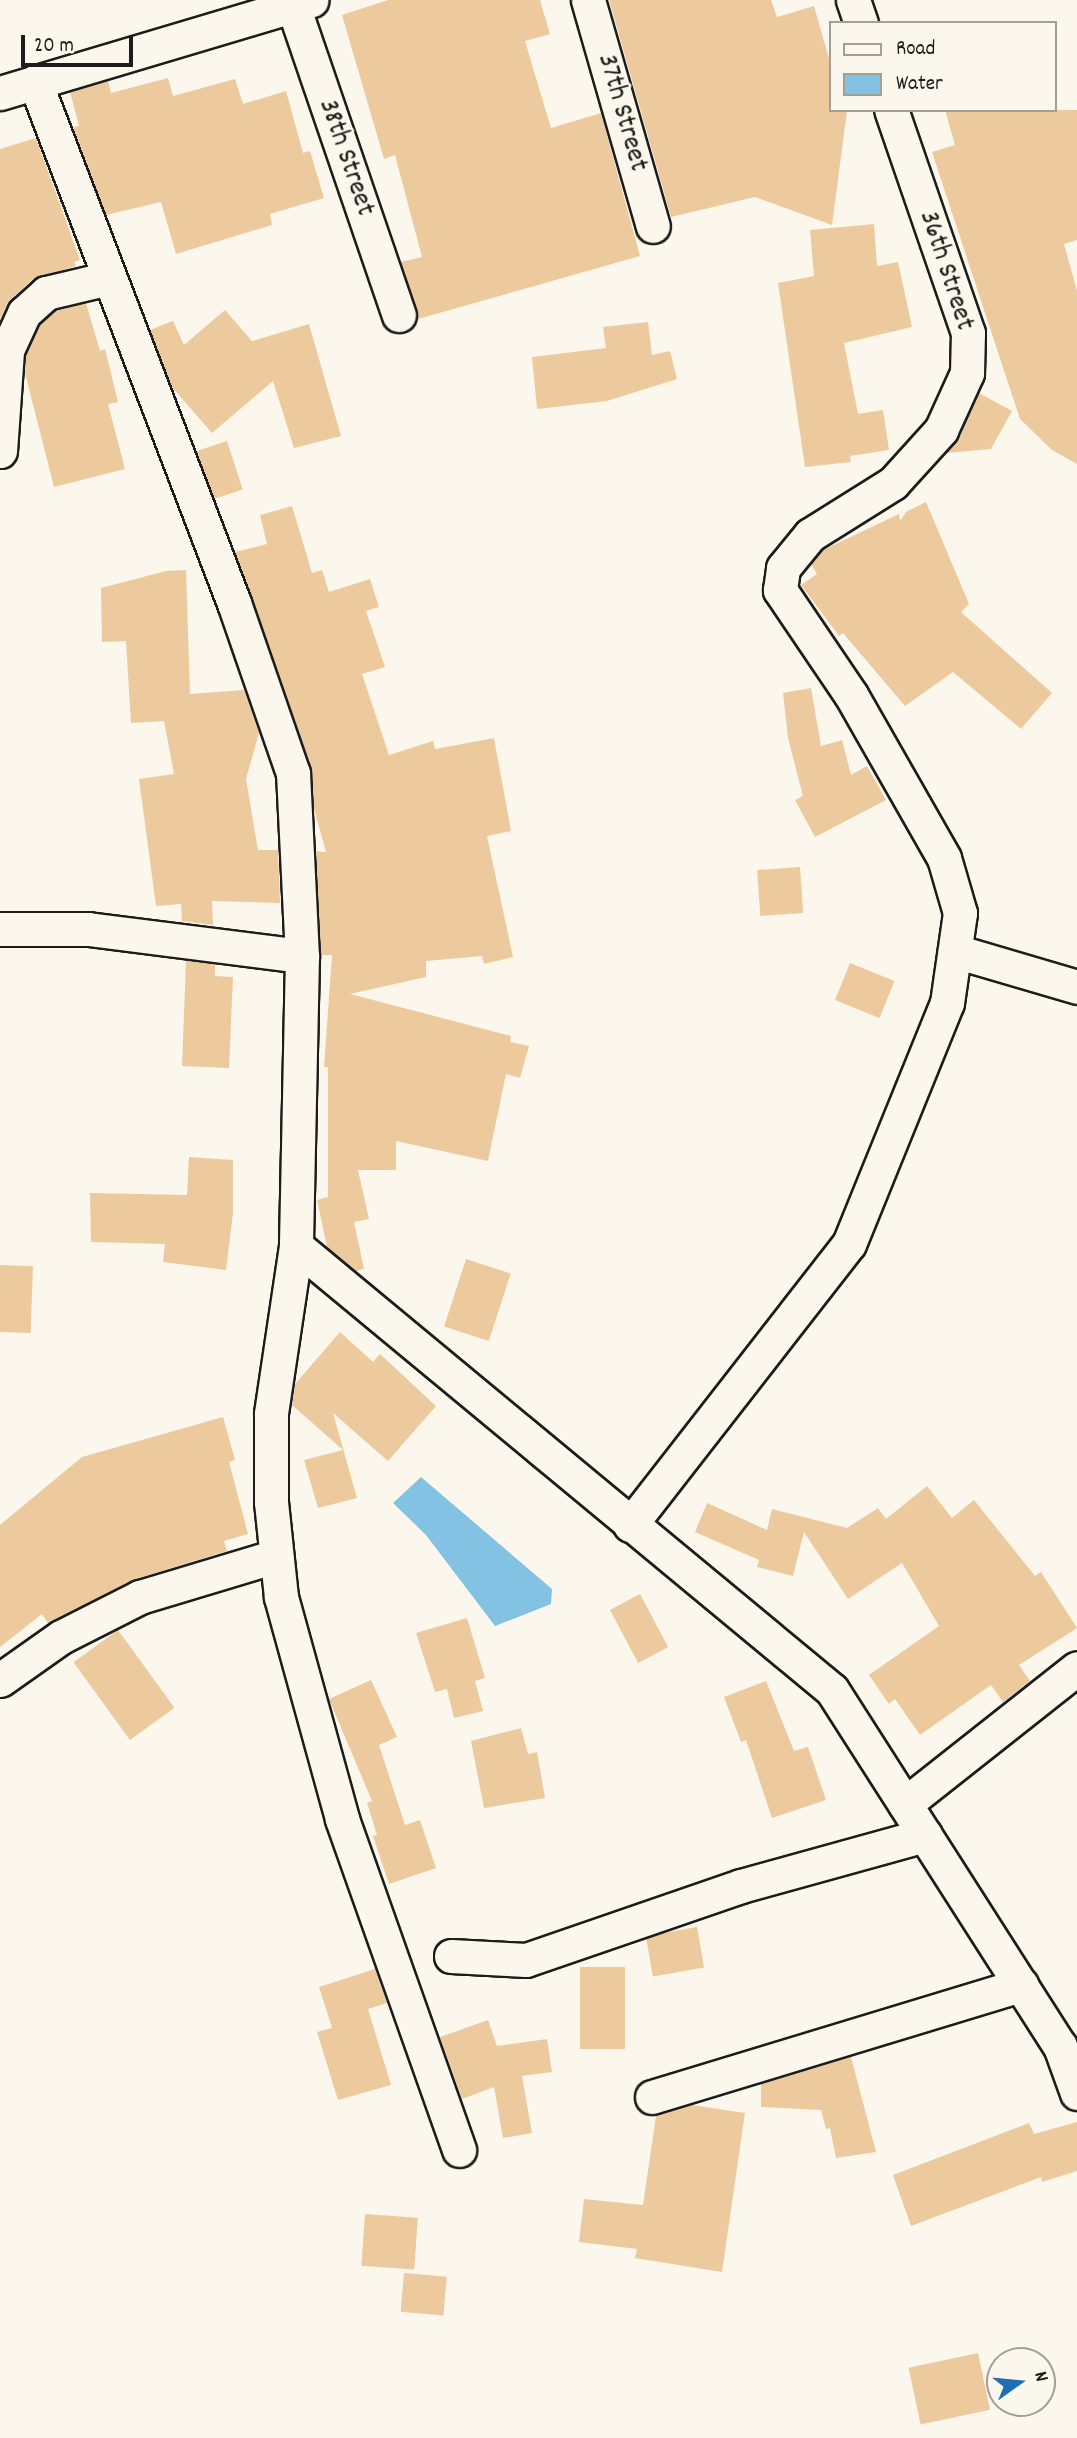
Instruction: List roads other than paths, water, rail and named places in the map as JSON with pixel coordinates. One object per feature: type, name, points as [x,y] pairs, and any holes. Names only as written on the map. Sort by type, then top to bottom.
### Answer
[{"type":"street","name":"37th Street","points":[[588,0],[653,226]]},
{"type":"street","points":[[853,0],[860,21]]},
{"type":"street","points":[[0,93],[298,2]]},
{"type":"street","name":"38th Street","points":[[298,2],[399,315]]},
{"type":"street","points":[[35,82],[234,603],[293,773],[302,956],[296,1246],[271,1415],[276,1556],[281,1597],[342,1819],[459,2150]]},
{"type":"street","name":"36th Street","points":[[630,1525],[849,1244],[947,1003],[960,913],[944,858],[851,695],[780,590],[783,568],[810,536],[893,483],[941,430],[967,373],[968,333],[892,112]]},
{"type":"street","points":[[0,452],[7,350],[24,313],[46,293],[109,278]]},
{"type":"street","points":[[0,929],[88,929],[302,956]]},
{"type":"street","points":[[955,951],[1077,986]]},
{"type":"street","points":[[296,1246],[832,1690],[1059,2046],[1077,2093]]},
{"type":"street","points":[[0,1680],[61,1637],[140,1597],[276,1556]]},
{"type":"street","points":[[905,1804],[1077,1668]]},
{"type":"street","points":[[451,1956],[526,1961],[741,1886],[925,1835]]},
{"type":"street","points":[[652,2096],[1021,1985]]},
{"type":"water","points":[[421,1477],[552,1589],[551,1604],[495,1626],[426,1535],[393,1503]]}]
